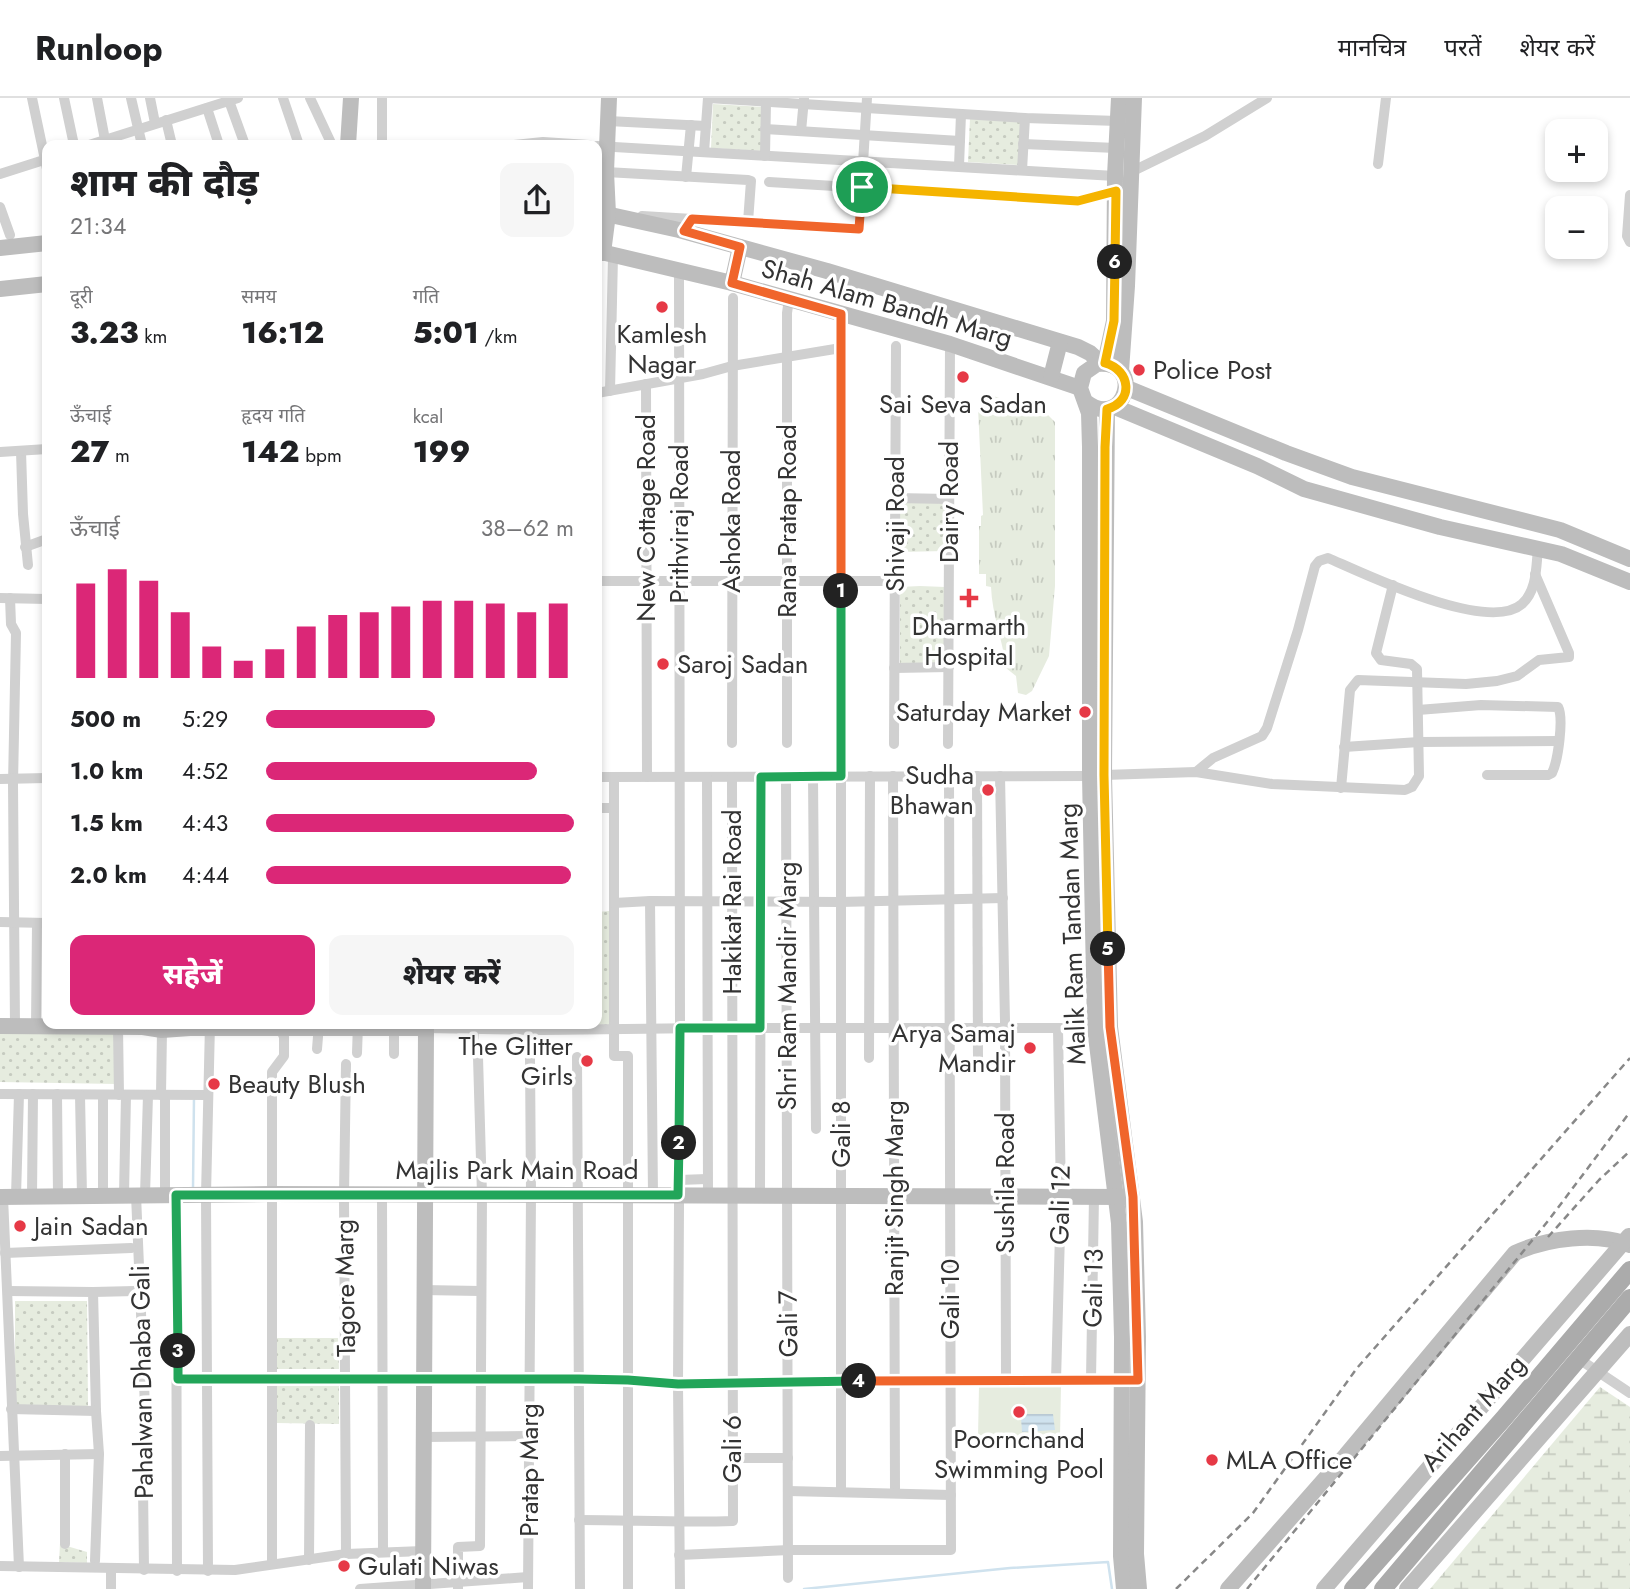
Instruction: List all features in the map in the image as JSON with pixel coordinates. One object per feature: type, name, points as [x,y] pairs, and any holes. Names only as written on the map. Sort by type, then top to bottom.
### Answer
[{"type":"main road","name":"Arihant Marg","points":[[1353,1589],[1630,1270]]},
{"type":"main road","name":"Arihant Marg","points":[[1383,1589],[1630,1298]]},
{"type":"street","points":[[32,98],[42,144]]},
{"type":"street","points":[[64,98],[73,140]]},
{"type":"street","points":[[97,98],[104,140]]},
{"type":"street","points":[[131,98],[141,140]]},
{"type":"street","points":[[150,98],[170,140]]},
{"type":"street","points":[[283,98],[297,140]]},
{"type":"street","points":[[310,98],[330,140]]},
{"type":"street","points":[[348,140],[351,98]]},
{"type":"street","points":[[382,98],[382,140]]},
{"type":"street","points":[[604,253],[602,213],[606,172],[602,147],[608,121],[609,98]]},
{"type":"street","points":[[704,152],[708,98],[766,102],[867,103],[961,114],[1118,121]]},
{"type":"street","points":[[1119,98],[1116,148],[1121,180],[1127,286],[1121,371]]},
{"type":"street","points":[[1103,363],[1114,321],[1121,180],[1134,98]]},
{"type":"street","points":[[1378,164],[1386,98]]},
{"type":"street","points":[[112,140],[232,99],[243,140]]},
{"type":"street","points":[[801,131],[804,101]]},
{"type":"street","points":[[769,182],[1078,201],[1205,135],[1241,114],[1255,101]]},
{"type":"street","points":[[765,156],[766,102]]},
{"type":"street","points":[[688,225],[748,222],[859,229],[867,103]]},
{"type":"street","points":[[207,108],[217,140]]},
{"type":"street","points":[[959,166],[961,114]]},
{"type":"street","points":[[1022,170],[1025,118]]},
{"type":"street","points":[[608,121],[706,126]]},
{"type":"street","points":[[686,177],[691,125]]},
{"type":"street","points":[[765,129],[960,141]]},
{"type":"street","points":[[1023,144],[1116,148]]},
{"type":"street","points":[[602,147],[1022,170],[1121,180]]},
{"type":"street","points":[[0,174],[42,164]]},
{"type":"street","points":[[606,172],[751,181],[748,222]]},
{"type":"street","points":[[1630,195],[1627,236],[1630,242]]},
{"type":"street","points":[[0,206],[8,243],[42,243]]},
{"type":"street","name":"Shah Alam Bandh Marg","points":[[602,213],[688,225],[740,247],[1084,349],[1103,363]]},
{"type":"street","points":[[733,291],[740,247]]},
{"type":"street","name":"Shah Alam Bandh Marg","points":[[604,253],[679,271],[733,291],[789,299],[950,344],[1051,377],[1083,395]]},
{"type":"street","name":"New Cottage Road","points":[[604,253],[610,391]]},
{"type":"street","name":"Prithviraj Road","points":[[679,271],[680,1589]]},
{"type":"street","points":[[0,289],[42,285]]},
{"type":"street","name":"Ashoka Road","points":[[732,743],[733,291]]},
{"type":"street","name":"Rana Pratap Road","points":[[787,743],[789,299]]},
{"type":"street","name":"Gali 8","points":[[841,314],[841,1492]]},
{"type":"street","points":[[1051,377],[1060,342]]},
{"type":"street","name":"Dairy Road","points":[[948,744],[950,344]]},
{"type":"street","name":"Shivaji Road","points":[[894,744],[896,346]]},
{"type":"street","points":[[602,392],[732,366],[841,348]]},
{"type":"street","points":[[1111,408],[1125,395],[1127,388],[1121,371],[1114,365],[1103,363],[1090,367],[1084,373],[1083,395],[1092,406],[1111,408],[1257,466],[1304,489],[1440,527],[1561,554],[1630,582]]},
{"type":"street","name":"New Cottage Road","points":[[646,384],[647,777]]},
{"type":"street","points":[[1127,388],[1352,477],[1560,530],[1630,559]]},
{"type":"street","name":"Malik Ram Tandan Marg","points":[[1083,395],[1089,413],[1102,1028],[1125,1197],[1139,1589]]},
{"type":"street","name":"Malik Ram Tandan Marg","points":[[1097,776],[1111,408]]},
{"type":"street","points":[[0,452],[42,449]]},
{"type":"street","points":[[21,451],[28,565]]},
{"type":"street","points":[[1398,516],[1406,490]]},
{"type":"street","points":[[895,498],[949,499]]},
{"type":"street","points":[[25,547],[42,541]]},
{"type":"street","points":[[1196,772],[1213,758],[1262,736],[1267,728],[1315,566],[1319,561],[1328,558],[1439,602],[1496,614],[1512,611],[1521,605],[1532,590],[1538,549]]},
{"type":"street","points":[[1341,788],[1350,690],[1353,684],[1362,680],[1466,684],[1497,681],[1517,676],[1539,660],[1569,657],[1535,574]]},
{"type":"street","points":[[602,580],[895,581]]},
{"type":"street","points":[[602,777],[1097,776],[1196,772],[1272,783],[1405,790],[1412,787],[1419,776],[1418,683],[1415,666],[1381,660],[1376,653],[1393,585]]},
{"type":"street","points":[[42,599],[5,598],[16,633],[15,922],[8,1027],[42,1027]]},
{"type":"street","points":[[894,668],[948,667]]},
{"type":"street","points":[[1418,710],[1480,705],[1555,706],[1561,713],[1555,769],[1548,775],[1487,775]]},
{"type":"street","points":[[1344,747],[1419,742],[1558,741]]},
{"type":"street","points":[[869,1058],[870,776]]},
{"type":"street","name":"Ranjit Singh Marg","points":[[893,776],[895,1493]]},
{"type":"street","name":"Gali 10","points":[[679,1555],[789,1550],[951,1550],[949,776]]},
{"type":"street","points":[[977,776],[978,1061]]},
{"type":"street","name":"Sushila Road","points":[[1000,776],[1005,1028],[1006,1381]]},
{"type":"street","points":[[614,777],[614,1056],[628,1056],[628,1589]]},
{"type":"street","points":[[707,777],[707,1187]]},
{"type":"street","name":"Hakikat Rai Road","points":[[732,777],[733,1196]]},
{"type":"street","points":[[760,1196],[761,777]]},
{"type":"street","name":"Shri Ram Mandir Marg","points":[[786,777],[786,1196]]},
{"type":"street","points":[[813,777],[816,1129]]},
{"type":"street","points":[[0,779],[42,778]]},
{"type":"street","points":[[602,808],[614,808]]},
{"type":"street","points":[[614,903],[1003,898]]},
{"type":"street","points":[[650,901],[653,1195]]},
{"type":"street","points":[[0,922],[42,923],[36,1027]]},
{"type":"street","points":[[602,1029],[1102,1028]]},
{"type":"street","points":[[114,1029],[135,1195]]},
{"type":"street","points":[[165,1029],[163,1095],[178,1379],[177,1571]]},
{"type":"street","points":[[208,1571],[206,1195],[210,1029]]},
{"type":"street","points":[[272,1564],[272,1072],[284,1056],[284,1037],[280,1029]]},
{"type":"street","points":[[317,1049],[319,1029]]},
{"type":"street","points":[[357,1053],[358,1029]]},
{"type":"street","points":[[394,1029],[394,1054]]},
{"type":"street","points":[[423,1586],[423,1290],[431,1029]]},
{"type":"street","points":[[458,1585],[458,1547],[480,1546],[482,1195],[478,1057],[473,1051],[474,1029]]},
{"type":"street","name":"Gali 12","points":[[1056,1381],[1061,1196],[1058,1029]]},
{"type":"street","name":"Pratap Marg","points":[[528,1583],[530,1057]]},
{"type":"street","points":[[577,1057],[580,1589]]},
{"type":"street","name":"Tagore Marg","points":[[346,1064],[346,1554]]},
{"type":"street","points":[[0,1094],[208,1095]]},
{"type":"street","points":[[13,1196],[19,1094]]},
{"type":"street","points":[[19,1567],[5,1253],[33,1094]]},
{"type":"street","points":[[57,1094],[58,1196]]},
{"type":"street","points":[[80,1095],[82,1196]]},
{"type":"street","points":[[103,1095],[103,1195]]},
{"type":"street","points":[[135,1195],[148,1095]]},
{"type":"street","name":"Majlis Park Main Road","points":[[13,1196],[653,1195],[678,1187],[707,1187],[733,1196],[1125,1197]]},
{"type":"street","name":"Pahalwan Dhaba Gali","points":[[135,1195],[148,1478],[143,1486],[144,1570]]},
{"type":"street","points":[[382,1195],[383,1552]]},
{"type":"street","name":"Gali 6","points":[[679,1523],[733,1521],[733,1196]]},
{"type":"street","name":"Gali 7","points":[[786,1196],[788,1578]]},
{"type":"street","name":"Gali 13","points":[[1091,1380],[1094,1196]]},
{"type":"street","points":[[1228,1589],[1346,1455],[1515,1253],[1540,1242],[1593,1238],[1628,1241]]},
{"type":"street","points":[[1324,1589],[1628,1241]]},
{"type":"street","points":[[5,1253],[131,1248]]},
{"type":"street","points":[[423,1290],[480,1291]]},
{"type":"street","points":[[8,1292],[135,1291]]},
{"type":"street","points":[[93,1292],[99,1454],[95,1561]]},
{"type":"street","points":[[1407,1589],[1630,1334]]},
{"type":"street","points":[[1579,1359],[1630,1393]]},
{"type":"street","points":[[178,1379],[579,1379],[678,1384],[1130,1380]]},
{"type":"street","name":"Malik Ram Tandan Marg","points":[[1124,1589],[1120,1505],[1130,1380]]},
{"type":"street","points":[[11,1409],[96,1411]]},
{"type":"street","points":[[309,1560],[310,1425]]},
{"type":"street","points":[[423,1437],[529,1436]]},
{"type":"street","points":[[65,1454],[65,1544]]},
{"type":"street","points":[[0,1457],[99,1454]]},
{"type":"street","points":[[732,1458],[788,1458]]},
{"type":"street","points":[[788,1492],[951,1495]]},
{"type":"street","points":[[579,1520],[679,1523]]},
{"type":"street","points":[[0,1566],[208,1571],[235,1570],[346,1554],[423,1551]]},
{"type":"street","points":[[111,1569],[111,1589]]},
{"type":"street","points":[[360,1589],[528,1583]]},
{"type":"green space","points":[[713,104],[764,107],[762,151],[711,148]]},
{"type":"green space","points":[[970,118],[1021,121],[1018,165],[968,162]]},
{"type":"green space","points":[[987,394],[1046,413],[1055,422],[1055,586],[1049,656],[1032,691],[1026,695],[1018,693],[1016,676],[1006,668],[991,587],[986,586],[986,574],[979,574],[979,526],[983,515],[978,407],[984,407],[984,396]]},
{"type":"green space","points":[[899,501],[945,501],[945,551],[899,552]]},
{"type":"green space","points":[[900,587],[945,587],[945,664],[900,663]]},
{"type":"green space","points":[[609,911],[610,1025],[602,1025],[602,912]]},
{"type":"green space","points":[[0,1031],[116,1033],[116,1084],[0,1082]]},
{"type":"green space","points":[[15,1301],[87,1301],[88,1406],[15,1406]]},
{"type":"green space","points":[[277,1338],[338,1338],[339,1369],[277,1369]]},
{"type":"green space","points":[[277,1386],[339,1386],[339,1424],[277,1423]]},
{"type":"green space","name":"Poornchand Swimming Pool","points":[[979,1386],[1061,1387],[1060,1437],[978,1437]]},
{"type":"green space","points":[[1600,1387],[1630,1407],[1630,1589],[1430,1589]]},
{"type":"green space","points":[[60,1544],[87,1552],[87,1563],[59,1562]]},
{"type":"water","points":[[1023,1414],[1053,1414],[1055,1430],[1022,1432]]},
{"type":"waterway","points":[[193,1188],[194,1097]]},
{"type":"waterway","points":[[804,1589],[1010,1568],[1108,1562],[1112,1589]]},
{"type":"railway","points":[[1176,1589],[1253,1513],[1357,1368],[1630,1058]]},
{"type":"railway","points":[[1247,1589],[1548,1221],[1630,1112]]},
{"type":"railway","points":[[1548,1237],[1599,1180],[1630,1151]]},
{"type":"place","name":"Kamlesh Nagar","points":[[662,307]]},
{"type":"place","name":"Police Post","points":[[1139,370]]},
{"type":"place","name":"Sai Seva Sadan","points":[[963,377]]},
{"type":"place","name":"Dharmarth Hospital","points":[[969,598]]},
{"type":"place","name":"Saroj Sadan","points":[[663,664]]},
{"type":"place","name":"Saturday Market","points":[[1085,712]]},
{"type":"place","name":"Sudha Bhawan","points":[[988,790]]},
{"type":"place","name":"Arya Samaj Mandir","points":[[1030,1048]]},
{"type":"place","name":"The Glitter Girls","points":[[587,1061]]},
{"type":"place","name":"Beauty Blush","points":[[214,1084]]},
{"type":"place","name":"Jain Sadan","points":[[20,1226]]},
{"type":"place","name":"Poornchand Swimming Pool","points":[[1019,1412]]},
{"type":"place","name":"MLA Office","points":[[1212,1460]]},
{"type":"place","name":"Gulati Niwas","points":[[344,1566]]},
{"type":"route","points":[[862,187],[1078,201],[1116,191],[1114,321],[1105,363],[1114,365],[1121,371],[1127,388],[1121,402],[1107,409],[1104,775],[1110,1027],[1135,1222],[1138,1380],[678,1384],[579,1379],[178,1379],[176,1195],[678,1195],[680,1028],[760,1028],[761,777],[841,776],[841,314],[732,283],[740,247],[684,231],[692,219],[859,229],[862,187]]}]
